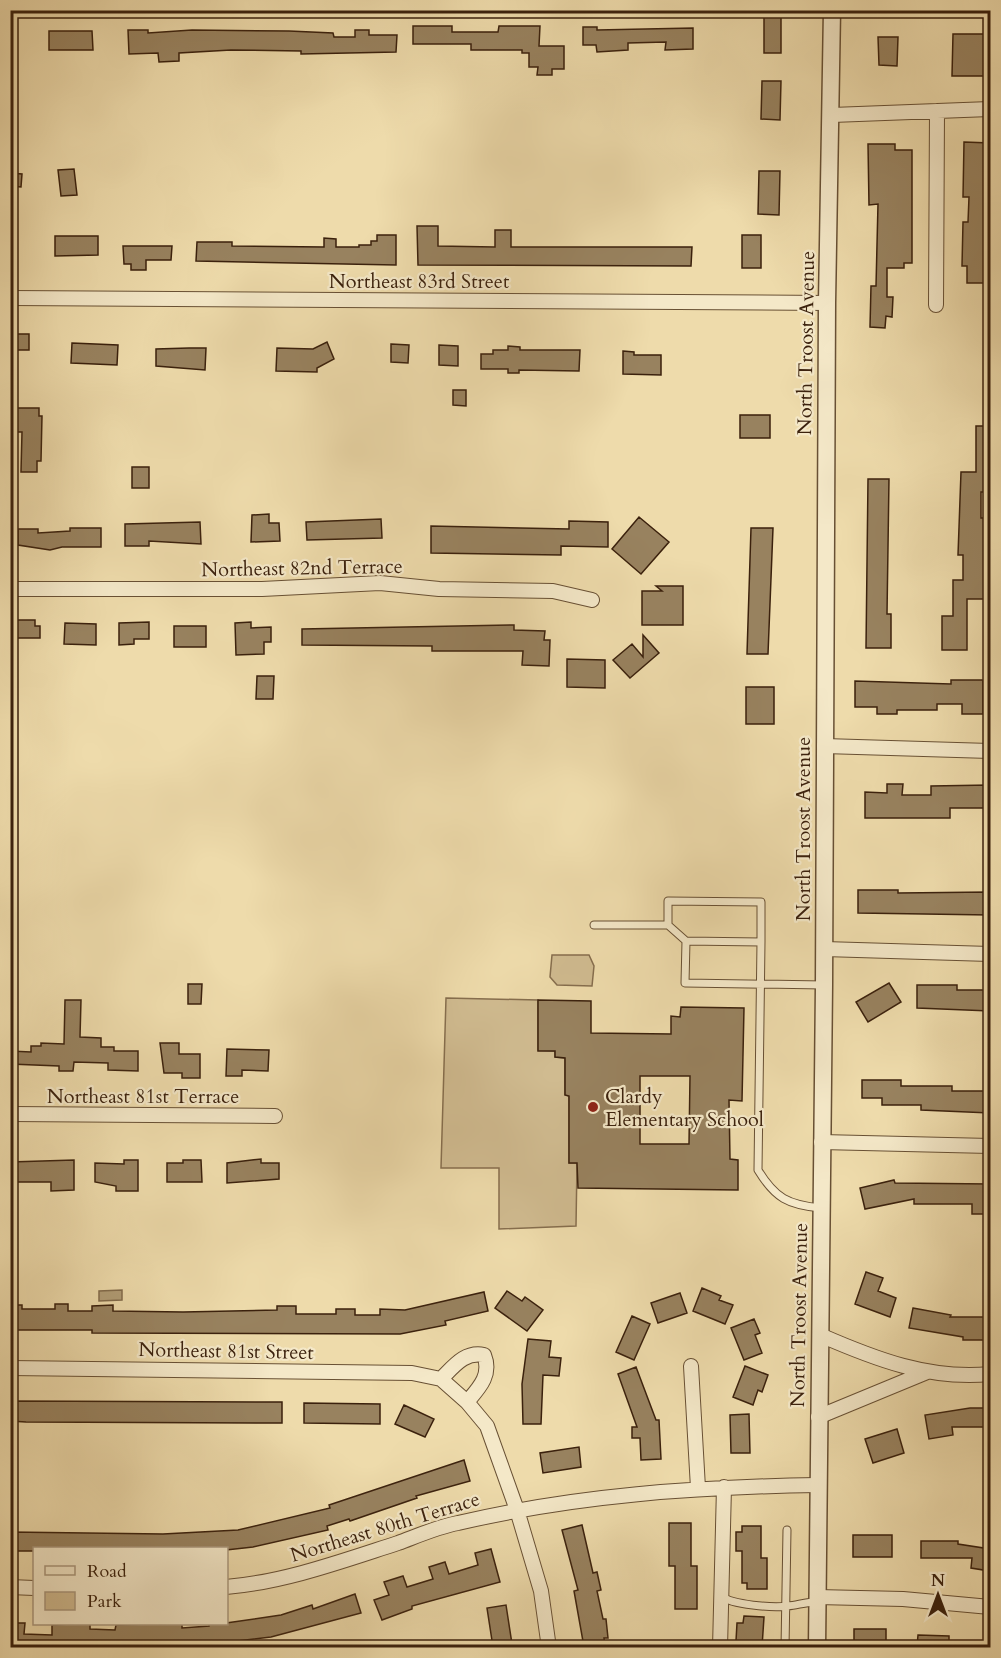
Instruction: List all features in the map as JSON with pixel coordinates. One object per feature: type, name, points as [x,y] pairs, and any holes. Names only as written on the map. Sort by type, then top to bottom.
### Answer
[{"type":"street","name":"North Troost Avenue","points":[[816,1647],[824,985],[827,303],[832,10]]},
{"type":"street","points":[[832,115],[990,109]]},
{"type":"street","points":[[936,305],[937,111]]},
{"type":"street","name":"Northeast 83rd Street","points":[[10,298],[827,303]]},
{"type":"street","name":"Northeast 82nd Terrace","points":[[10,589],[262,589],[380,583],[439,589],[553,591],[592,600]]},
{"type":"street","points":[[824,746],[990,751]]},
{"type":"street","points":[[824,949],[990,954]]},
{"type":"street","name":"Northeast 81st Terrace","points":[[10,1114],[275,1116]]},
{"type":"street","points":[[821,1142],[990,1146]]},
{"type":"street","points":[[820,1335],[889,1363],[927,1372],[990,1374]]},
{"type":"street","points":[[467,1402],[484,1378],[487,1362],[484,1356],[475,1353],[464,1357],[441,1379],[467,1402],[487,1426],[517,1510],[541,1591],[549,1647]]},
{"type":"street","points":[[691,1366],[698,1488]]},
{"type":"street","name":"Northeast 81st Street","points":[[10,1368],[411,1373],[441,1379]]},
{"type":"street","points":[[818,1417],[927,1372]]},
{"type":"street","name":"Northeast 80th Terrace","points":[[228,1587],[291,1575],[344,1561],[455,1523],[517,1510],[620,1495],[698,1488],[818,1485]]},
{"type":"street","points":[[720,1647],[724,1487]]},
{"type":"street","points":[[10,1587],[33,1588]]},
{"type":"street","points":[[817,1599],[903,1599],[990,1607]]},
{"type":"lane","points":[[668,925],[668,901],[761,902],[758,1170],[768,1188],[785,1201],[821,1208]]},
{"type":"lane","points":[[594,925],[668,925],[686,941],[760,942]]},
{"type":"lane","points":[[686,941],[685,983],[824,985]]},
{"type":"lane","points":[[785,1647],[787,1530]]},
{"type":"lane","points":[[721,1596],[731,1601],[786,1607],[817,1599]]},
{"type":"green space","points":[[552,955],[589,955],[594,966],[592,986],[557,985],[550,977]]},
{"type":"green space","points":[[446,998],[538,1000],[538,1050],[555,1051],[555,1057],[565,1058],[565,1095],[569,1096],[569,1163],[577,1163],[576,1226],[499,1229],[499,1168],[441,1168]]},
{"type":"shaded area","points":[[122,1290],[122,1300],[99,1301],[99,1291]]},
{"type":"building","points":[[764,17],[781,17],[781,53],[764,53]]},
{"type":"building","points":[[413,26],[452,26],[452,32],[498,32],[499,26],[540,26],[539,46],[564,46],[564,69],[552,69],[552,75],[537,75],[538,67],[529,67],[529,53],[522,53],[522,50],[471,50],[471,44],[413,44]]},
{"type":"building","points":[[583,27],[597,27],[597,30],[693,28],[693,49],[665,50],[666,42],[628,43],[628,50],[597,52],[596,45],[583,45]]},
{"type":"building","points":[[128,30],[148,30],[148,33],[192,30],[289,31],[333,33],[334,37],[355,37],[355,30],[369,30],[369,35],[397,35],[396,52],[301,54],[301,51],[231,50],[179,53],[179,61],[159,62],[158,53],[129,54]]},
{"type":"building","points":[[49,31],[92,31],[93,50],[49,50]]},
{"type":"building","points":[[953,34],[990,34],[990,76],[952,76]]},
{"type":"building","points":[[878,37],[898,37],[897,66],[879,65]]},
{"type":"building","points":[[762,81],[781,81],[780,120],[761,119]]},
{"type":"building","points":[[964,142],[990,143],[990,283],[967,283],[967,266],[962,266],[963,222],[968,222],[969,197],[963,197]]},
{"type":"building","points":[[868,144],[895,144],[895,150],[912,150],[912,263],[904,263],[904,268],[887,268],[887,297],[893,297],[892,317],[886,316],[885,328],[870,327],[871,286],[876,286],[878,204],[869,205]]},
{"type":"building","points":[[74,169],[77,195],[61,196],[58,170]]},
{"type":"building","points":[[759,171],[780,171],[779,215],[758,214]]},
{"type":"building","points":[[10,173],[22,174],[21,187],[10,186]]},
{"type":"building","points":[[417,226],[438,226],[438,246],[495,247],[495,230],[511,230],[511,247],[692,247],[691,266],[418,265]]},
{"type":"building","points":[[377,235],[396,235],[396,265],[196,261],[197,242],[232,242],[232,246],[324,247],[324,238],[336,239],[336,247],[359,247],[359,245],[371,245],[371,241],[377,241]]},
{"type":"building","points":[[742,235],[761,235],[761,268],[742,268]]},
{"type":"building","points":[[55,236],[98,236],[98,255],[55,256]]},
{"type":"building","points":[[123,246],[172,246],[171,260],[146,260],[146,270],[131,270],[131,264],[124,264]]},
{"type":"building","points":[[10,334],[29,334],[29,350],[10,350]]},
{"type":"building","points":[[327,342],[334,359],[317,368],[317,372],[276,371],[277,348],[313,349]]},
{"type":"building","points":[[72,343],[118,345],[117,365],[71,363]]},
{"type":"building","points":[[391,344],[409,345],[408,363],[391,362]]},
{"type":"building","points":[[439,345],[458,346],[458,366],[439,365]]},
{"type":"building","points":[[508,346],[520,347],[520,350],[580,350],[579,371],[519,370],[519,373],[508,373],[508,369],[481,369],[481,354],[493,354],[493,350],[508,350]]},
{"type":"building","points":[[206,348],[205,370],[156,366],[156,349]]},
{"type":"building","points":[[623,351],[634,352],[634,355],[661,355],[661,375],[623,374]]},
{"type":"building","points":[[453,390],[466,390],[466,406],[453,405]]},
{"type":"building","points":[[15,408],[39,408],[39,416],[42,416],[41,461],[37,461],[37,472],[21,472],[22,432],[14,432]]},
{"type":"building","points":[[740,415],[770,415],[770,438],[740,438]]},
{"type":"building","points":[[976,426],[990,426],[990,492],[981,492],[981,518],[984,518],[984,599],[967,599],[967,650],[942,650],[942,616],[953,616],[953,580],[963,580],[963,555],[958,555],[961,472],[976,472]]},
{"type":"building","points":[[132,467],[149,467],[149,488],[132,488]]},
{"type":"building","points":[[868,479],[889,479],[887,614],[891,614],[891,648],[866,648]]},
{"type":"building","points":[[269,514],[269,523],[279,523],[280,541],[251,542],[252,515]]},
{"type":"building","points":[[639,517],[669,542],[641,574],[612,549]]},
{"type":"building","points":[[381,519],[382,538],[307,540],[306,522]]},
{"type":"building","points":[[569,521],[608,522],[608,547],[561,546],[561,555],[431,553],[431,526],[569,529]]},
{"type":"building","points":[[200,522],[201,544],[149,541],[149,546],[125,546],[125,524]]},
{"type":"building","points":[[70,528],[101,528],[101,547],[62,547],[50,550],[18,545],[18,529],[38,529],[38,533],[70,531]]},
{"type":"building","points":[[751,528],[773,528],[768,654],[747,654]]},
{"type":"building","points":[[656,586],[683,586],[683,625],[642,625],[642,591],[662,591]]},
{"type":"building","points":[[13,620],[35,620],[35,626],[40,626],[40,638],[13,638]]},
{"type":"building","points":[[149,622],[149,639],[134,639],[134,644],[119,645],[119,623]]},
{"type":"building","points":[[251,622],[251,628],[271,627],[271,642],[264,642],[264,654],[236,655],[235,623]]},
{"type":"building","points":[[65,623],[96,624],[96,645],[64,644]]},
{"type":"building","points":[[514,625],[514,630],[545,631],[544,640],[550,640],[549,666],[522,665],[523,651],[432,651],[432,646],[302,645],[302,629]]},
{"type":"building","points":[[174,626],[206,626],[206,647],[174,647]]},
{"type":"building","points":[[643,635],[659,653],[630,678],[613,660],[632,644],[643,657]]},
{"type":"building","points":[[567,659],[605,660],[605,688],[567,687]]},
{"type":"building","points":[[257,676],[274,676],[273,699],[256,699]]},
{"type":"building","points":[[951,680],[983,680],[983,714],[962,714],[962,704],[937,704],[937,710],[897,710],[897,714],[877,714],[877,707],[855,707],[855,681],[951,684]]},
{"type":"building","points":[[746,687],[774,687],[774,724],[746,724]]},
{"type":"building","points":[[887,784],[903,784],[902,795],[931,795],[931,786],[990,785],[990,808],[950,808],[950,818],[865,818],[865,792],[887,793]]},
{"type":"building","points":[[858,890],[898,890],[898,893],[990,892],[990,915],[858,913]]},
{"type":"building","points":[[889,983],[901,1002],[868,1022],[856,1002]]},
{"type":"building","points":[[188,984],[202,984],[201,1004],[188,1004]]},
{"type":"building","points":[[917,985],[957,985],[957,990],[990,990],[990,1011],[917,1008]]},
{"type":"building","points":[[65,1000],[81,1000],[80,1037],[101,1038],[101,1047],[114,1047],[114,1051],[138,1051],[138,1071],[108,1070],[108,1063],[74,1062],[73,1071],[59,1071],[59,1066],[10,1064],[10,1051],[31,1052],[31,1046],[41,1046],[41,1043],[64,1044]]},
{"type":"building","name":"Clardy Elementary School","points":[[538,1000],[591,1001],[591,1033],[671,1034],[671,1016],[680,1017],[681,1007],[744,1008],[742,1101],[729,1100],[730,1159],[738,1160],[738,1190],[578,1188],[577,1163],[569,1163],[569,1096],[565,1095],[565,1058],[555,1057],[555,1051],[538,1051]],"holes":[[[640,1076],[690,1076],[689,1144],[640,1144]]]},
{"type":"building","points":[[160,1043],[179,1043],[179,1054],[200,1054],[200,1078],[182,1078],[182,1073],[164,1073]]},
{"type":"building","points":[[227,1049],[269,1050],[268,1071],[242,1070],[242,1076],[226,1076]]},
{"type":"building","points":[[862,1080],[901,1080],[901,1086],[952,1086],[952,1091],[990,1091],[990,1113],[921,1110],[921,1105],[882,1105],[882,1098],[862,1098]]},
{"type":"building","points":[[261,1159],[261,1163],[279,1163],[279,1179],[227,1183],[227,1163]]},
{"type":"building","points":[[74,1160],[74,1190],[51,1191],[51,1182],[10,1182],[10,1162]]},
{"type":"building","points":[[124,1160],[138,1160],[138,1191],[116,1191],[116,1186],[95,1182],[95,1163],[124,1164]]},
{"type":"building","points":[[183,1160],[201,1160],[202,1182],[167,1182],[167,1163],[183,1163]]},
{"type":"building","points":[[894,1180],[895,1183],[990,1184],[990,1214],[972,1214],[972,1204],[914,1204],[914,1199],[865,1209],[860,1188]]},
{"type":"building","points":[[866,1272],[883,1278],[878,1291],[896,1298],[890,1317],[855,1304]]},
{"type":"building","points":[[702,1288],[721,1296],[719,1300],[733,1305],[725,1324],[693,1311]]},
{"type":"building","points":[[507,1291],[522,1301],[525,1297],[543,1310],[527,1331],[495,1308]]},
{"type":"building","points":[[484,1292],[488,1311],[445,1321],[446,1325],[400,1334],[92,1333],[92,1330],[10,1330],[10,1305],[22,1305],[22,1309],[55,1309],[55,1304],[68,1304],[68,1311],[92,1311],[92,1306],[113,1305],[113,1311],[183,1312],[277,1310],[277,1306],[296,1306],[296,1314],[336,1314],[336,1309],[355,1309],[355,1315],[380,1315],[380,1309],[405,1310]]},
{"type":"building","points":[[680,1293],[687,1313],[658,1323],[651,1303]]},
{"type":"building","points":[[913,1308],[951,1315],[950,1317],[990,1317],[990,1340],[963,1340],[963,1337],[909,1328]]},
{"type":"building","points":[[632,1316],[650,1324],[634,1360],[616,1352]]},
{"type":"building","points":[[754,1319],[760,1333],[755,1335],[762,1353],[744,1360],[731,1328]]},
{"type":"building","points":[[528,1339],[551,1341],[549,1357],[561,1358],[559,1376],[543,1375],[541,1424],[523,1424],[522,1384]]},
{"type":"building","points":[[745,1366],[768,1375],[762,1392],[758,1390],[753,1405],[733,1397]]},
{"type":"building","points":[[636,1367],[656,1420],[659,1420],[661,1459],[641,1460],[640,1438],[632,1438],[632,1427],[637,1427],[618,1374]]},
{"type":"building","points":[[10,1401],[282,1402],[282,1423],[10,1421]]},
{"type":"building","points":[[304,1403],[380,1404],[380,1424],[304,1423]]},
{"type":"building","points":[[404,1405],[434,1419],[425,1437],[395,1424]]},
{"type":"building","points":[[970,1408],[990,1408],[990,1427],[952,1427],[953,1435],[929,1439],[925,1415]]},
{"type":"building","points":[[749,1414],[750,1453],[731,1453],[730,1415]]},
{"type":"building","points":[[897,1429],[904,1453],[873,1463],[865,1439]]},
{"type":"building","points":[[579,1447],[581,1467],[543,1473],[540,1453]]},
{"type":"building","points":[[464,1460],[470,1481],[416,1496],[417,1498],[350,1521],[349,1519],[327,1526],[328,1530],[253,1547],[228,1550],[228,1547],[33,1547],[33,1551],[10,1551],[10,1532],[163,1534],[238,1530],[330,1508],[329,1505]]},
{"type":"building","points":[[669,1523],[691,1523],[691,1566],[697,1566],[697,1609],[675,1609],[675,1566],[669,1566]]},
{"type":"building","points":[[582,1525],[593,1573],[597,1572],[601,1590],[597,1591],[603,1619],[606,1619],[608,1638],[604,1638],[605,1647],[584,1647],[574,1591],[578,1590],[562,1530]]},
{"type":"building","points":[[742,1526],[761,1526],[761,1558],[767,1558],[767,1589],[747,1589],[747,1583],[742,1583],[742,1551],[736,1551],[736,1532],[742,1532]]},
{"type":"building","points":[[853,1535],[892,1535],[892,1557],[853,1557]]},
{"type":"building","points":[[921,1541],[958,1541],[958,1544],[990,1549],[990,1571],[971,1568],[972,1558],[921,1558]]},
{"type":"building","points":[[491,1549],[500,1582],[412,1606],[412,1609],[382,1620],[374,1600],[389,1595],[384,1582],[403,1576],[407,1587],[433,1579],[429,1567],[445,1562],[449,1574],[478,1565],[475,1553]]},
{"type":"building","points":[[355,1594],[361,1613],[271,1637],[213,1644],[213,1647],[165,1645],[165,1647],[100,1647],[100,1644],[73,1644],[73,1647],[10,1647],[10,1623],[25,1623],[24,1634],[52,1635],[52,1625],[90,1625],[90,1629],[115,1630],[116,1625],[182,1625],[182,1628],[228,1625],[228,1623],[281,1615],[312,1605],[313,1609]]},
{"type":"building","points":[[506,1605],[512,1644],[493,1647],[487,1608]]},
{"type":"building","points":[[744,1616],[764,1617],[762,1647],[742,1647],[742,1641],[736,1641],[737,1623],[743,1623]]},
{"type":"building","points":[[854,1629],[886,1629],[886,1647],[854,1647]]},
{"type":"building","points":[[918,1635],[949,1636],[949,1647],[917,1647]]},
{"type":"place","name":"Clardy Elementary School","points":[[593,1107]]}]
